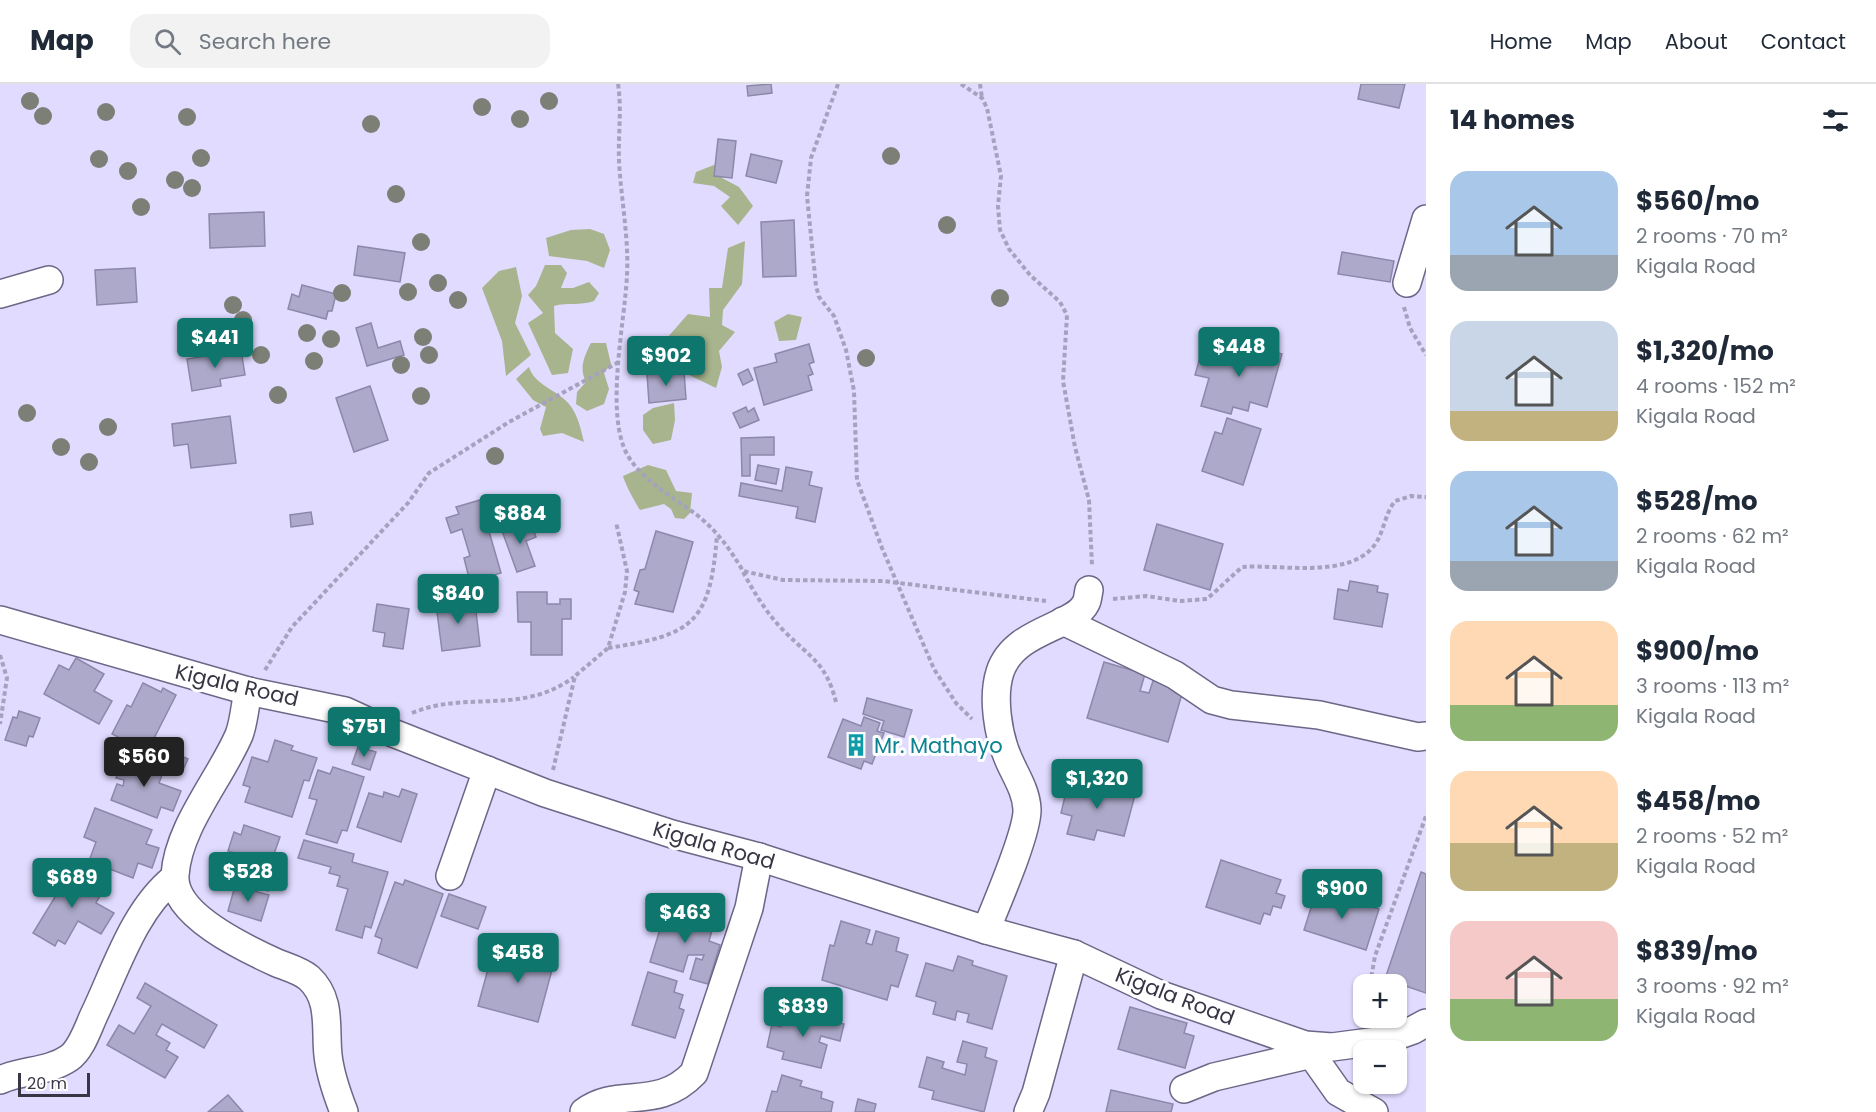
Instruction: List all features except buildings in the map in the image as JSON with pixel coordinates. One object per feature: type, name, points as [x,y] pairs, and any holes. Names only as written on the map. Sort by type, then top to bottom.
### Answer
[{"type":"street","points":[[1407,283],[1426,219]]},
{"type":"street","points":[[0,294],[49,280]]},
{"type":"street","points":[[986,930],[1021,838],[1027,811],[1023,789],[1007,756],[998,718],[999,674],[1006,657],[1031,636],[1079,607],[1212,700],[1231,705],[1319,715],[1426,736]]},
{"type":"street","name":"Kigala Road","points":[[0,620],[250,691],[336,708],[545,793],[672,834],[759,857],[986,930],[1074,954],[1161,995],[1309,1049],[1373,1042],[1413,1030],[1426,1023]]},
{"type":"street","points":[[250,691],[239,734],[178,852],[174,878],[184,901],[204,923],[236,944],[308,977],[320,991],[326,1008],[328,1057],[335,1090],[344,1112]]},
{"type":"street","points":[[450,876],[487,770]]},
{"type":"street","points":[[584,1112],[613,1100],[658,1096],[681,1086],[694,1073],[748,908],[759,857]]},
{"type":"street","points":[[0,1080],[17,1071],[51,1066],[71,1057],[85,1036],[125,949],[151,902],[161,888],[174,878]]},
{"type":"street","points":[[1028,1112],[1036,1094],[1074,954]]},
{"type":"street","points":[[1184,1089],[1214,1077],[1309,1049],[1338,1102],[1374,1112]]},
{"type":"path","points":[[618,84],[621,101],[619,158],[627,273],[617,385],[620,435],[627,454],[641,474],[699,517],[726,544],[765,609],[820,664],[830,679],[836,702]]},
{"type":"path","points":[[838,84],[811,158],[807,196],[814,272],[819,297],[834,316],[846,350],[854,390],[857,480],[934,669],[956,702],[978,725]]},
{"type":"path","points":[[961,84],[982,98]]},
{"type":"path","points":[[980,84],[1001,176],[998,206],[1000,230],[1009,249],[1030,275],[1060,302],[1066,315],[1063,381],[1075,447],[1089,500],[1092,568],[1079,607]]},
{"type":"path","points":[[1407,283],[1403,301],[1407,320],[1426,355]]},
{"type":"path","points":[[250,691],[292,627],[408,503],[429,473],[508,422],[619,362]]},
{"type":"path","points":[[742,571],[783,580],[898,583],[1037,599],[1079,607],[1128,596],[1202,600],[1211,597],[1242,567],[1319,568],[1346,562],[1372,549],[1395,501],[1411,496],[1426,497]]},
{"type":"path","points":[[608,648],[621,609],[627,571],[616,522]]},
{"type":"path","points":[[380,727],[426,707],[523,699],[556,690],[608,648],[662,638],[678,632],[699,614],[710,587],[717,535]]},
{"type":"path","points":[[0,655],[7,678],[0,724]]},
{"type":"path","points":[[545,793],[558,755],[575,676]]},
{"type":"path","points":[[1372,974],[1375,956],[1426,816]]},
{"type":"green space","points":[[719,163],[722,178],[739,187],[753,206],[738,225],[721,206],[730,197],[714,186],[693,183],[696,172]]},
{"type":"green space","points":[[590,229],[604,234],[610,250],[604,268],[587,261],[549,256],[546,238],[571,230]]},
{"type":"green space","points":[[745,241],[742,284],[723,310],[722,325],[735,332],[719,351],[722,367],[716,388],[689,375],[689,341],[667,338],[688,314],[710,317],[709,288],[722,288],[728,248]]},
{"type":"green space","points":[[545,265],[561,265],[567,273],[561,288],[573,288],[589,282],[599,293],[594,301],[554,306],[555,333],[573,349],[568,373],[552,375],[528,323],[543,313],[528,295],[536,286]]},
{"type":"green space","points":[[516,267],[522,296],[515,323],[531,355],[506,376],[502,341],[482,288],[499,271]]},
{"type":"green space","points":[[788,314],[802,317],[796,340],[779,341],[774,322]]},
{"type":"green space","points":[[591,343],[606,343],[611,364],[604,373],[609,389],[604,404],[587,411],[576,404],[577,392],[586,382],[583,362]]},
{"type":"green space","points":[[529,367],[531,373],[539,381],[564,399],[572,408],[584,442],[562,433],[543,436],[540,429],[546,407],[533,400],[516,379]]},
{"type":"green space","points":[[674,403],[675,420],[671,440],[653,444],[643,430],[643,415],[653,408]]},
{"type":"green space","points":[[648,465],[666,470],[676,491],[692,493],[690,513],[684,519],[675,518],[671,509],[664,504],[640,510],[623,476]]},
{"type":"place","name":"Mr. Mathayo","points":[[856,745]]}]
